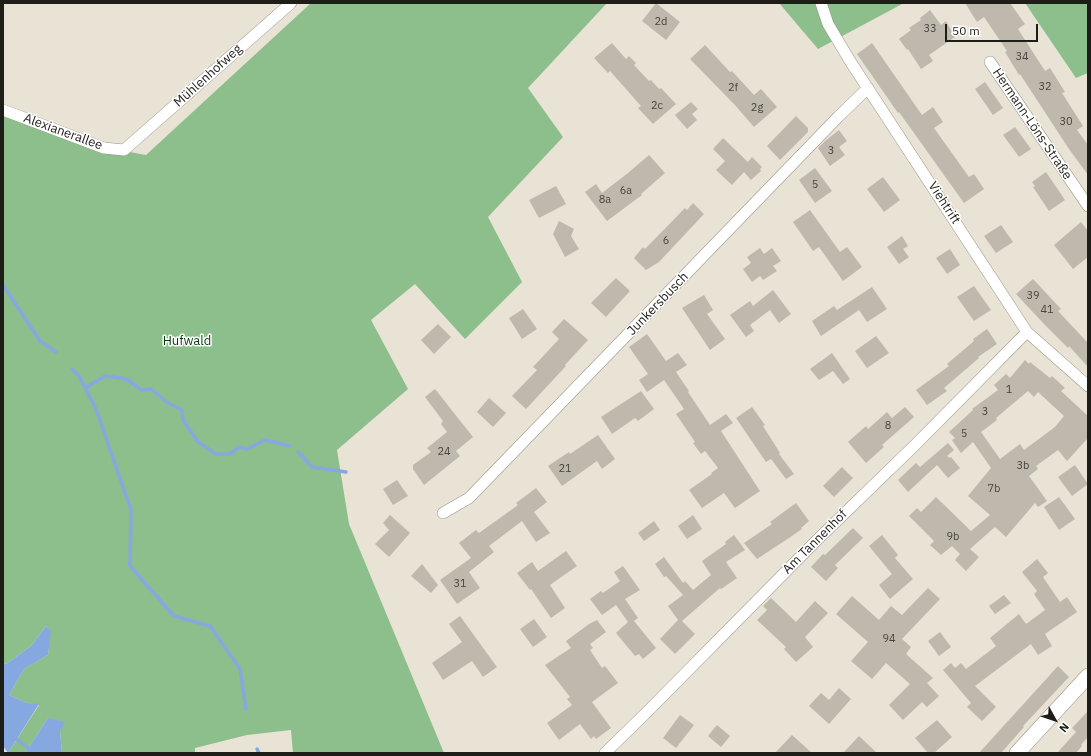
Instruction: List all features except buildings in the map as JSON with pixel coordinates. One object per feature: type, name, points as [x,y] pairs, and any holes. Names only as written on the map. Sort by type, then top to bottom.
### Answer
[{"type":"street","name":"Mühlenhofweg","points":[[124,150],[292,3]]},
{"type":"street","name":"Viehtrift","points":[[821,3],[828,24],[868,88],[1027,332],[1088,386]]},
{"type":"street","name":"Hermann-Löns-Straße","points":[[990,62],[1087,201]]},
{"type":"street","name":"Junkersbusch","points":[[443,513],[469,498],[838,117],[868,88]]},
{"type":"street","name":"Alexianerallee","points":[[3,110],[104,148],[124,150]]},
{"type":"street","name":"Am Tannenhof","points":[[604,753],[646,713],[816,540],[914,446],[1027,332]]},
{"type":"street","points":[[1017,753],[1088,676]]},
{"type":"green space","name":"Hufwald","points":[[311,3],[607,3],[528,88],[563,137],[488,217],[522,282],[465,339],[415,284],[371,320],[408,389],[337,450],[349,524],[444,753],[293,753],[291,730],[247,735],[195,748],[195,753],[62,753],[60,731],[48,718],[25,753],[8,753],[39,705],[27,703],[9,695],[24,669],[48,655],[50,631],[46,626],[31,646],[6,664],[3,663],[3,113],[97,146],[146,155]]},
{"type":"green space","points":[[779,3],[904,3],[818,49]]},
{"type":"green space","points":[[1025,3],[1088,3],[1088,73],[1076,78]]},
{"type":"water","points":[[46,626],[51,631],[48,655],[24,669],[9,695],[27,703],[39,704],[8,753],[3,746],[3,663],[6,664],[31,646]]},
{"type":"water","points":[[48,718],[65,722],[60,731],[62,753],[25,753]]},
{"type":"waterway","points":[[3,285],[40,341],[56,352]]},
{"type":"waterway","points":[[72,369],[79,376],[96,409],[131,510],[130,566],[174,616],[210,626],[240,669],[246,709]]},
{"type":"waterway","points":[[85,388],[105,376],[127,379],[141,390],[151,389],[168,403],[182,410],[183,420],[198,442],[216,454],[230,454],[239,447],[247,449],[265,440],[290,446]]},
{"type":"waterway","points":[[298,452],[312,467],[346,472]]},
{"type":"waterway","points":[[15,738],[34,753]]},
{"type":"waterway","points":[[257,749],[259,753]]}]
